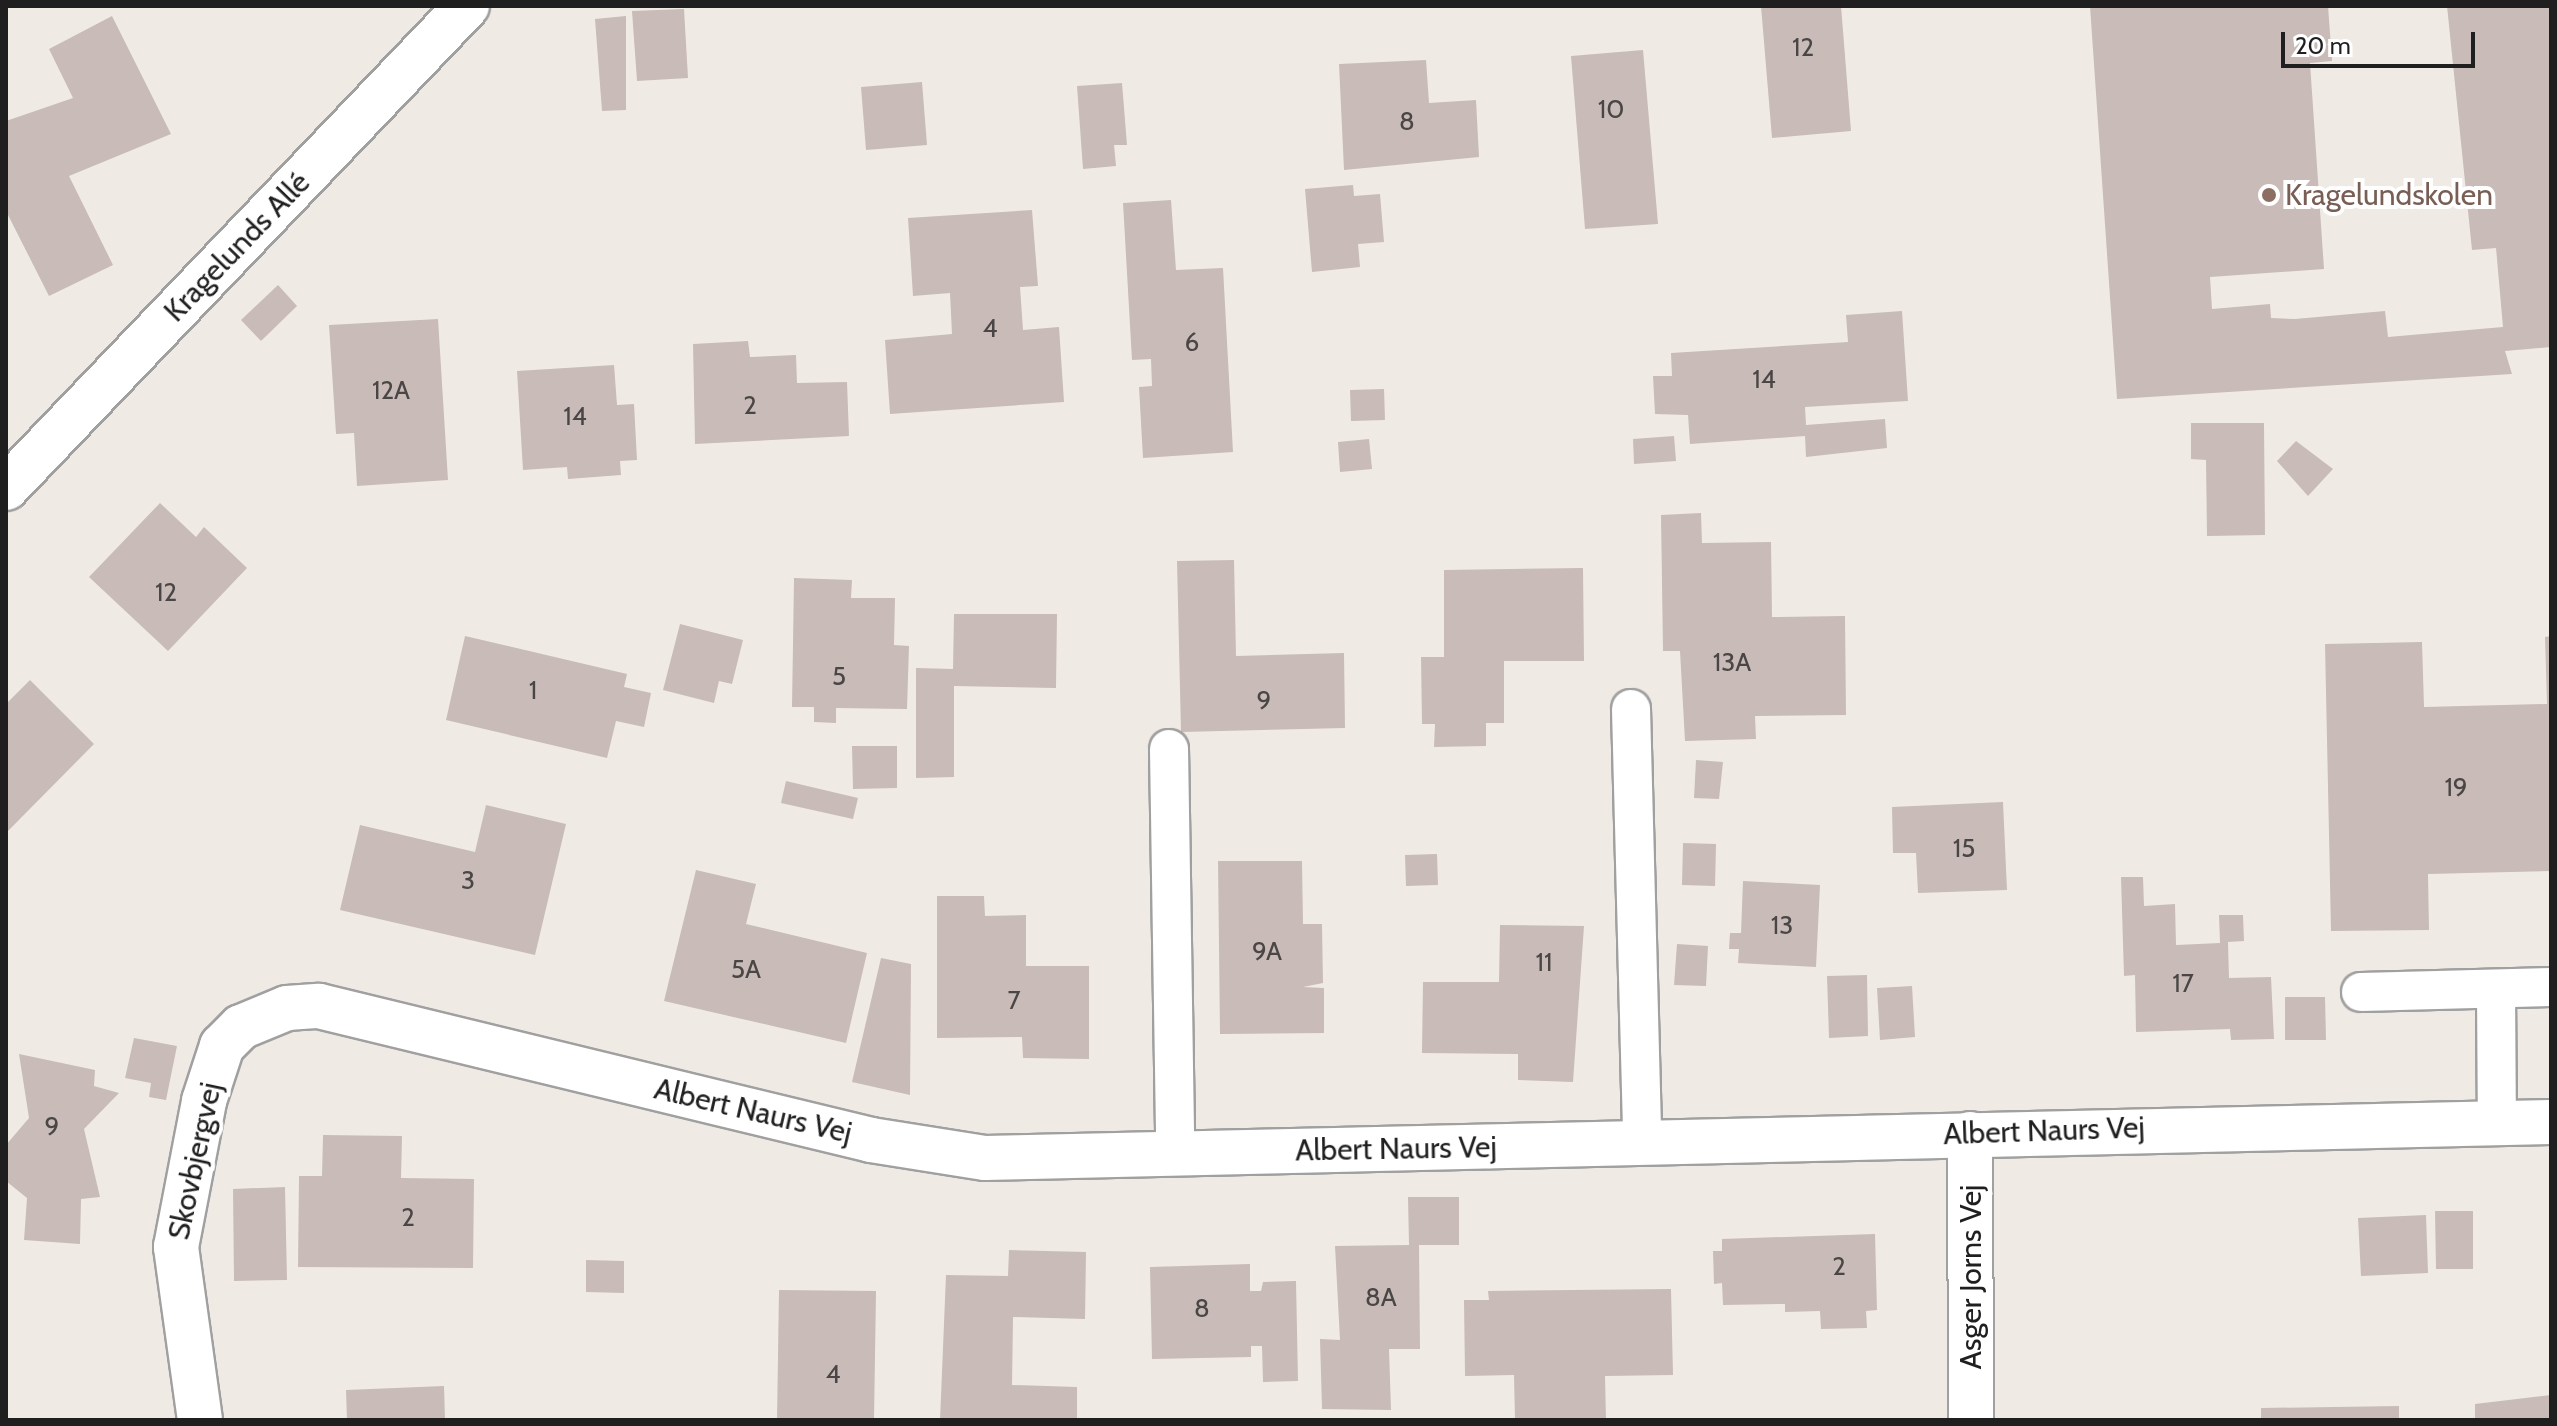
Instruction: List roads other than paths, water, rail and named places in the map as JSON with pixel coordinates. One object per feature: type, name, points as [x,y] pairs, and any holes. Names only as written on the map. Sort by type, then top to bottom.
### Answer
[{"type":"street","name":"Kragelunds Allé","points":[[6,488],[467,6]]},
{"type":"street","name":"Albert Naurs Vej","points":[[260,1017],[319,1006],[871,1140],[985,1158],[2551,1122]]},
{"type":"street","name":"Skovbjergvej","points":[[200,1420],[176,1247],[222,1046],[260,1017]]},
{"type":"street","name":"Asger Jorns Vej","points":[[1970,1134],[1971,1420]]},
{"type":"lane","points":[[1631,709],[1642,1143]]},
{"type":"lane","points":[[1169,749],[1175,1153]]},
{"type":"lane","points":[[2361,992],[2496,991],[2551,987]]},
{"type":"lane","points":[[2496,991],[2497,1123]]},
{"type":"place","name":"Kragelundskolen","points":[[2269,195]]}]
